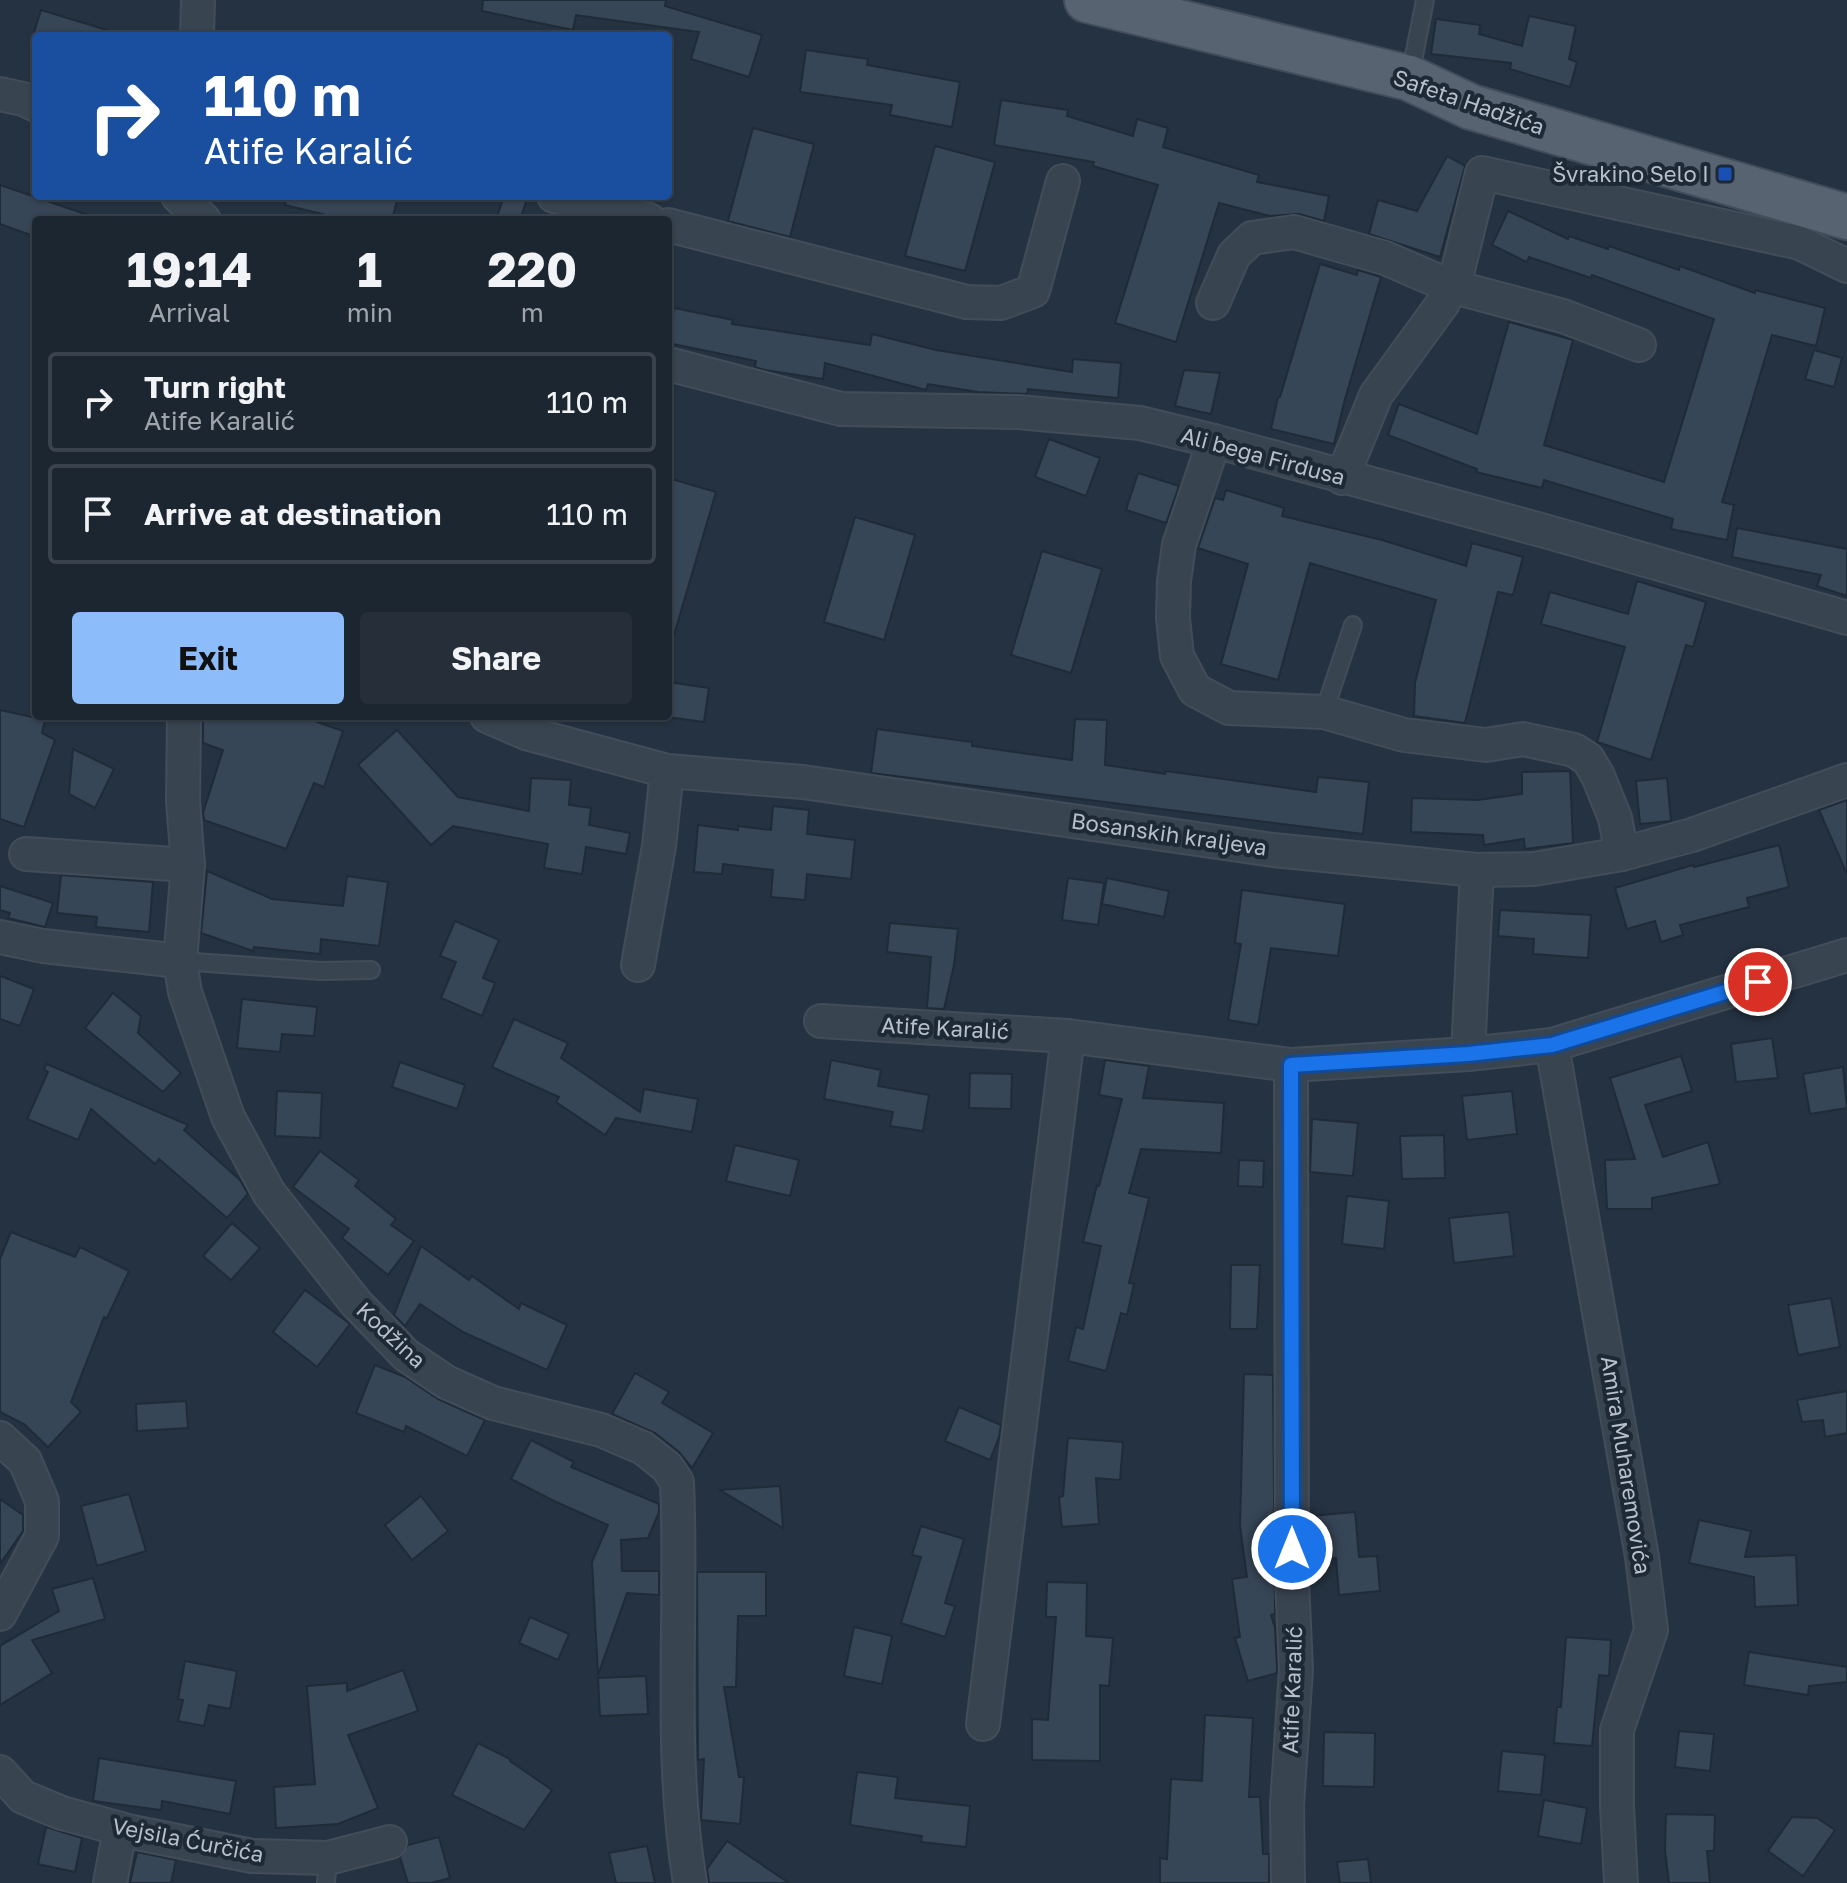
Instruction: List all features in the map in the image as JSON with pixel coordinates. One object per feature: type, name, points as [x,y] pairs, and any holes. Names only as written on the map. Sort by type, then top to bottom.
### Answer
[{"type":"main road","name":"Safeta Hadžića","points":[[1087,0],[1409,78],[1471,107],[1847,217]]},
{"type":"street","points":[[197,32],[198,0]]},
{"type":"street","points":[[0,94],[32,103]]},
{"type":"street","points":[[1342,478],[1376,395],[1426,329],[1458,270],[1482,173],[1800,243],[1847,266]]},
{"type":"street","points":[[672,226],[967,302],[1001,303],[1033,291],[1063,181]]},
{"type":"street","points":[[182,200],[200,216]]},
{"type":"street","points":[[570,200],[633,216]]},
{"type":"street","points":[[1213,303],[1234,255],[1252,238],[1294,232],[1385,258],[1450,286],[1563,316],[1639,345]]},
{"type":"street","name":"Ali bega Firdusa","points":[[672,365],[841,409],[1018,412],[1140,423],[1552,533],[1847,618]]},
{"type":"street","points":[[1214,441],[1179,545],[1173,618],[1177,656],[1195,690],[1229,708],[1324,712],[1404,735],[1486,745],[1523,739],[1574,750],[1588,759],[1598,776],[1615,818],[1622,854]]},
{"type":"street","name":"Kodžina","points":[[184,720],[183,801],[188,865],[180,961],[185,992],[228,1117],[269,1193],[356,1303],[406,1355],[446,1382],[493,1403],[601,1430],[643,1448],[667,1467],[677,1482],[677,1694],[684,1844],[690,1883]]},
{"type":"street","name":"Bosanskih kraljeva","points":[[496,720],[526,733],[667,771],[803,782],[1273,850],[1477,870],[1534,869],[1622,854],[1692,835],[1847,780]]},
{"type":"street","points":[[638,965],[659,846],[667,771]]},
{"type":"street","points":[[26,854],[188,865]]},
{"type":"street","points":[[1468,1054],[1477,870]]},
{"type":"street","points":[[0,937],[43,946],[180,961]]},
{"type":"street","name":"Atife Karalić","points":[[821,1021],[1068,1036],[1291,1065],[1468,1054],[1552,1045],[1847,955]]},
{"type":"street","points":[[983,1724],[1068,1036]]},
{"type":"street","name":"Amira Muharemovića","points":[[1552,1045],[1642,1557],[1651,1630],[1617,1730],[1621,1883]]},
{"type":"street","name":"Atife Karalić","points":[[1288,1883],[1287,1805],[1296,1669],[1292,1564],[1291,1065]]},
{"type":"street","points":[[0,1438],[25,1461],[31,1474],[42,1501],[42,1536],[0,1614]]},
{"type":"street","name":"Vejsila Ćurčića","points":[[0,1772],[23,1797],[62,1813],[120,1829],[327,1870],[390,1842]]},
{"type":"street","points":[[110,1883],[120,1829]]},
{"type":"lane","points":[[1409,78],[1425,0]]},
{"type":"lane","points":[[1324,712],[1353,625]]},
{"type":"lane","points":[[180,961],[321,971],[371,970]]},
{"type":"building","points":[[483,0],[666,0],[665,6],[762,35],[749,77],[691,59],[699,32],[576,15],[573,30],[482,11]]},
{"type":"building","points":[[41,10],[107,30],[107,32],[34,32]]},
{"type":"building","points":[[1529,16],[1576,26],[1569,59],[1577,62],[1570,87],[1510,69],[1511,63],[1431,54],[1436,19],[1480,25],[1479,34],[1522,46]]},
{"type":"building","points":[[806,50],[868,59],[867,65],[960,82],[952,127],[890,115],[892,105],[800,92]]},
{"type":"building","points":[[1001,100],[1068,110],[1067,116],[1133,136],[1137,119],[1168,128],[1163,147],[1259,175],[1257,182],[1329,196],[1324,221],[1299,214],[1270,216],[1219,203],[1176,342],[1115,323],[1158,185],[1093,166],[1094,162],[994,145]]},
{"type":"building","points":[[753,128],[814,144],[790,237],[728,221]]},
{"type":"building","points":[[935,146],[995,162],[965,271],[905,256]]},
{"type":"building","points":[[1447,156],[1465,166],[1440,257],[1369,234],[1378,200],[1417,211]]},
{"type":"building","points":[[0,185],[32,196],[32,200],[44,200],[91,216],[32,216],[32,236],[0,224]]},
{"type":"building","points":[[286,200],[397,200],[393,216],[330,216],[285,205]]},
{"type":"building","points":[[503,200],[527,200],[521,216],[497,216]]},
{"type":"building","points":[[1508,211],[1568,239],[1569,236],[1608,249],[1609,246],[1679,270],[1680,266],[1755,293],[1755,290],[1825,308],[1816,346],[1772,335],[1722,502],[1734,505],[1727,540],[1671,529],[1673,519],[1544,480],[1542,488],[1476,472],[1477,469],[1388,435],[1399,404],[1477,434],[1509,322],[1573,340],[1544,445],[1664,482],[1714,319],[1592,275],[1591,278],[1529,257],[1527,262],[1492,245]]},
{"type":"building","points":[[1320,264],[1357,275],[1358,270],[1381,277],[1334,444],[1271,429]]},
{"type":"building","points":[[674,308],[733,320],[732,324],[870,345],[872,334],[936,350],[1072,372],[1073,359],[1121,363],[1118,398],[1028,389],[1027,394],[978,392],[928,384],[926,390],[825,363],[823,379],[765,370],[755,367],[756,361],[672,344]]},
{"type":"building","points":[[1814,350],[1842,358],[1834,387],[1805,379]]},
{"type":"building","points":[[1184,370],[1220,373],[1211,414],[1175,406]]},
{"type":"building","points":[[1049,439],[1100,458],[1086,496],[1035,477]]},
{"type":"building","points":[[1138,473],[1179,486],[1166,523],[1126,510]]},
{"type":"building","points":[[672,479],[716,492],[672,635]]},
{"type":"building","points":[[1226,490],[1284,508],[1282,516],[1382,540],[1466,566],[1472,543],[1523,557],[1513,595],[1498,592],[1465,723],[1414,716],[1415,683],[1436,600],[1310,563],[1278,680],[1221,664],[1248,564],[1198,548],[1215,498],[1223,500]]},
{"type":"building","points":[[855,517],[915,535],[884,640],[824,622]]},
{"type":"building","points":[[1737,528],[1847,549],[1847,596],[1817,586],[1821,575],[1732,557]]},
{"type":"building","points":[[1042,551],[1102,569],[1071,673],[1011,655]]},
{"type":"building","points":[[1637,581],[1706,602],[1693,647],[1686,645],[1651,760],[1597,742],[1625,647],[1541,624],[1550,592],[1628,614]]},
{"type":"building","points":[[672,683],[709,688],[704,722],[672,718]]},
{"type":"building","points":[[0,710],[32,717],[32,720],[45,720],[42,733],[55,740],[24,827],[0,819]]},
{"type":"building","points":[[1075,719],[1107,720],[1105,765],[1316,792],[1318,777],[1369,782],[1363,834],[871,773],[877,729],[1072,760]]},
{"type":"building","points":[[203,720],[311,720],[343,731],[324,787],[314,783],[286,849],[204,820],[203,813],[223,750],[203,743]]},
{"type":"building","points":[[397,730],[458,797],[529,811],[531,778],[571,780],[569,805],[591,808],[589,825],[630,833],[626,854],[586,847],[582,874],[544,868],[548,844],[453,826],[431,845],[358,765]]},
{"type":"building","points":[[73,749],[114,769],[95,808],[69,794]]},
{"type":"building","points":[[1570,771],[1573,843],[1525,849],[1524,839],[1484,845],[1483,835],[1411,832],[1412,798],[1478,800],[1522,794],[1522,772]]},
{"type":"building","points":[[1667,778],[1671,821],[1640,824],[1636,781]]},
{"type":"building","points":[[1847,800],[1847,874],[1819,810]]},
{"type":"building","points":[[773,806],[809,810],[807,834],[855,840],[851,879],[807,874],[805,900],[771,897],[773,870],[723,864],[722,874],[694,872],[698,825],[771,830]]},
{"type":"building","points":[[1779,845],[1789,887],[1747,898],[1749,907],[1680,925],[1683,935],[1661,942],[1655,921],[1627,929],[1615,888],[1693,865]]},
{"type":"building","points":[[207,871],[272,899],[343,906],[347,876],[388,882],[379,946],[321,939],[320,954],[254,947],[253,951],[201,933]]},
{"type":"building","points":[[61,875],[153,882],[149,932],[96,927],[97,917],[57,913]]},
{"type":"building","points":[[1068,878],[1104,883],[1098,925],[1062,920]]},
{"type":"building","points":[[1107,878],[1169,891],[1164,917],[1102,904]]},
{"type":"building","points":[[0,886],[53,903],[45,927],[8,918],[10,913],[0,910]]},
{"type":"building","points":[[1242,890],[1345,904],[1338,956],[1271,948],[1258,1025],[1228,1020],[1241,944],[1235,943]]},
{"type":"building","points":[[1500,910],[1591,915],[1588,958],[1533,954],[1534,939],[1498,936]]},
{"type":"building","points":[[455,921],[499,940],[483,978],[495,983],[482,1016],[441,998],[456,962],[440,956]]},
{"type":"building","points":[[890,923],[958,929],[944,1009],[927,1008],[931,957],[887,952]]},
{"type":"building","points":[[0,976],[34,989],[20,1026],[0,1019]]},
{"type":"building","points":[[113,993],[141,1016],[138,1033],[181,1073],[163,1092],[85,1028]]},
{"type":"building","points":[[242,999],[317,1007],[314,1036],[282,1034],[280,1052],[237,1048]]},
{"type":"building","points":[[514,1019],[568,1043],[561,1058],[640,1112],[644,1089],[698,1099],[692,1132],[616,1118],[605,1135],[556,1102],[559,1097],[492,1067]]},
{"type":"building","points":[[1772,1038],[1778,1078],[1736,1082],[1731,1044]]},
{"type":"building","points":[[1681,1056],[1692,1091],[1645,1105],[1663,1157],[1708,1142],[1720,1184],[1652,1198],[1652,1209],[1607,1209],[1605,1160],[1635,1159],[1610,1078]]},
{"type":"building","points":[[831,1060],[881,1070],[878,1086],[929,1095],[923,1131],[890,1126],[893,1112],[824,1099]]},
{"type":"building","points":[[1105,1060],[1149,1066],[1143,1098],[1224,1103],[1221,1153],[1141,1149],[1129,1193],[1149,1198],[1129,1283],[1134,1284],[1127,1315],[1121,1313],[1106,1371],[1068,1361],[1076,1327],[1083,1329],[1101,1246],[1083,1242],[1122,1099],[1099,1095]]},
{"type":"building","points":[[400,1062],[465,1085],[457,1109],[392,1087]]},
{"type":"building","points":[[47,1064],[188,1125],[184,1130],[240,1180],[248,1194],[227,1218],[159,1159],[155,1164],[91,1109],[78,1140],[27,1119],[48,1072],[44,1069]]},
{"type":"building","points":[[1843,1067],[1847,1108],[1810,1114],[1803,1074]]},
{"type":"building","points":[[970,1073],[1012,1074],[1011,1109],[969,1108]]},
{"type":"building","points":[[277,1091],[322,1093],[320,1138],[275,1136]]},
{"type":"building","points":[[1512,1091],[1517,1134],[1467,1140],[1462,1096]]},
{"type":"building","points":[[1312,1119],[1358,1123],[1353,1176],[1310,1172]]},
{"type":"building","points":[[1444,1135],[1445,1178],[1402,1179],[1400,1136]]},
{"type":"building","points":[[735,1145],[799,1160],[790,1196],[726,1181]]},
{"type":"building","points":[[320,1151],[359,1180],[355,1186],[396,1219],[391,1225],[414,1241],[388,1275],[342,1238],[349,1229],[293,1187]]},
{"type":"building","points":[[1239,1160],[1264,1161],[1263,1187],[1238,1186]]},
{"type":"building","points":[[1347,1196],[1389,1201],[1384,1249],[1342,1244]]},
{"type":"building","points":[[1509,1212],[1514,1256],[1454,1263],[1449,1218]]},
{"type":"building","points":[[232,1223],[260,1248],[231,1280],[203,1256]]},
{"type":"building","points":[[11,1232],[75,1257],[80,1247],[129,1271],[107,1318],[104,1317],[71,1402],[81,1412],[48,1447],[24,1424],[0,1412],[0,1259]]},
{"type":"building","points":[[421,1246],[469,1280],[472,1276],[519,1309],[521,1303],[567,1325],[547,1370],[463,1332],[420,1304],[405,1326],[394,1315]]},
{"type":"building","points":[[1231,1265],[1260,1265],[1257,1329],[1230,1329]]},
{"type":"building","points":[[305,1290],[350,1324],[317,1367],[273,1332]]},
{"type":"building","points":[[1831,1298],[1840,1347],[1798,1355],[1788,1305]]},
{"type":"building","points":[[375,1365],[405,1377],[438,1399],[485,1420],[467,1456],[406,1426],[404,1432],[356,1413]]},
{"type":"building","points":[[635,1373],[669,1392],[662,1403],[713,1433],[692,1468],[679,1452],[655,1433],[612,1414]]},
{"type":"building","points":[[1244,1374],[1273,1375],[1275,1614],[1271,1615],[1275,1628],[1277,1669],[1277,1673],[1248,1681],[1235,1638],[1240,1637],[1232,1579],[1247,1577],[1240,1526]]},
{"type":"building","points":[[1847,1391],[1847,1433],[1825,1437],[1823,1420],[1802,1422],[1797,1400]]},
{"type":"building","points":[[186,1401],[188,1428],[137,1431],[136,1404]]},
{"type":"building","points":[[959,1407],[1001,1425],[990,1460],[945,1441]]},
{"type":"building","points":[[1068,1438],[1123,1442],[1120,1480],[1096,1478],[1099,1524],[1062,1527],[1059,1497],[1063,1496]]},
{"type":"building","points":[[531,1440],[574,1462],[571,1467],[659,1504],[659,1512],[648,1538],[621,1540],[622,1571],[659,1571],[659,1595],[627,1593],[598,1675],[592,1562],[608,1525],[511,1479]]},
{"type":"building","points":[[780,1486],[783,1528],[720,1490]]},
{"type":"building","points":[[129,1494],[146,1551],[97,1566],[81,1506]]},
{"type":"building","points":[[421,1496],[448,1531],[412,1560],[385,1525]]},
{"type":"building","points":[[0,1499],[23,1515],[23,1531],[0,1564]]},
{"type":"building","points":[[1355,1512],[1359,1557],[1377,1556],[1380,1591],[1339,1595],[1336,1558],[1311,1560],[1311,1516]]},
{"type":"building","points":[[1699,1520],[1751,1531],[1745,1557],[1796,1555],[1798,1605],[1755,1607],[1754,1577],[1689,1563]]},
{"type":"building","points":[[921,1526],[964,1539],[945,1603],[955,1606],[945,1637],[901,1623],[921,1557],[912,1555]]},
{"type":"building","points":[[697,1572],[766,1572],[766,1616],[738,1616],[736,1687],[724,1687],[739,1777],[744,1777],[740,1824],[701,1820],[704,1759],[698,1760]]},
{"type":"building","points":[[93,1578],[105,1619],[32,1640],[52,1673],[0,1705],[0,1646],[59,1611],[52,1589]]},
{"type":"building","points":[[1047,1582],[1087,1583],[1086,1636],[1113,1638],[1109,1686],[1100,1685],[1100,1761],[1032,1760],[1032,1719],[1048,1720],[1056,1617],[1046,1617]]},
{"type":"building","points":[[530,1617],[569,1634],[558,1660],[519,1643]]},
{"type":"building","points":[[854,1627],[892,1636],[882,1684],[844,1676]]},
{"type":"building","points":[[1566,1637],[1611,1640],[1609,1676],[1599,1675],[1592,1746],[1554,1743],[1557,1707],[1561,1707]]},
{"type":"building","points":[[1749,1652],[1847,1667],[1847,1682],[1809,1686],[1808,1695],[1744,1685]]},
{"type":"building","points":[[185,1661],[237,1671],[230,1709],[209,1705],[204,1726],[178,1721],[183,1700],[178,1699]]},
{"type":"building","points":[[403,1670],[418,1711],[348,1735],[378,1808],[338,1824],[276,1828],[274,1787],[315,1784],[307,1686],[347,1683],[347,1691]]},
{"type":"building","points":[[646,1676],[648,1714],[600,1716],[598,1678]]},
{"type":"building","points":[[1205,1715],[1253,1718],[1249,1797],[1260,1797],[1263,1854],[1269,1854],[1269,1883],[1160,1883],[1160,1858],[1167,1859],[1171,1779],[1202,1781]]},
{"type":"building","points":[[1679,1731],[1714,1734],[1710,1771],[1675,1767]]},
{"type":"building","points":[[1324,1732],[1375,1733],[1374,1787],[1323,1786]]},
{"type":"building","points":[[478,1743],[510,1759],[552,1790],[524,1830],[452,1795]]},
{"type":"building","points":[[1502,1751],[1545,1755],[1541,1795],[1498,1791]]},
{"type":"building","points":[[99,1758],[236,1781],[230,1814],[162,1801],[161,1810],[93,1801]]},
{"type":"building","points":[[857,1772],[898,1777],[895,1798],[970,1806],[966,1847],[921,1842],[922,1836],[850,1825]]},
{"type":"building","points":[[1544,1800],[1587,1808],[1581,1844],[1538,1836]]},
{"type":"building","points":[[1666,1814],[1715,1815],[1714,1851],[1707,1851],[1710,1883],[1669,1883],[1665,1850]]},
{"type":"building","points":[[1792,1817],[1817,1818],[1835,1830],[1803,1876],[1768,1851]]},
{"type":"building","points":[[46,1827],[82,1838],[75,1872],[38,1864]]},
{"type":"building","points":[[439,1837],[450,1878],[431,1883],[408,1883],[400,1857],[408,1845]]},
{"type":"building","points":[[727,1841],[789,1883],[709,1883],[707,1869]]},
{"type":"building","points":[[647,1846],[655,1883],[616,1883],[609,1853]]},
{"type":"building","points":[[137,1852],[176,1860],[171,1883],[130,1883]]},
{"type":"building","points":[[1368,1859],[1371,1883],[1340,1883],[1337,1862]]},
{"type":"place","name":"Švrakino Selo I","points":[[1725,174]]},
{"type":"route","points":[[1292,1549],[1291,1065],[1468,1054],[1552,1045],[1758,982]]}]
